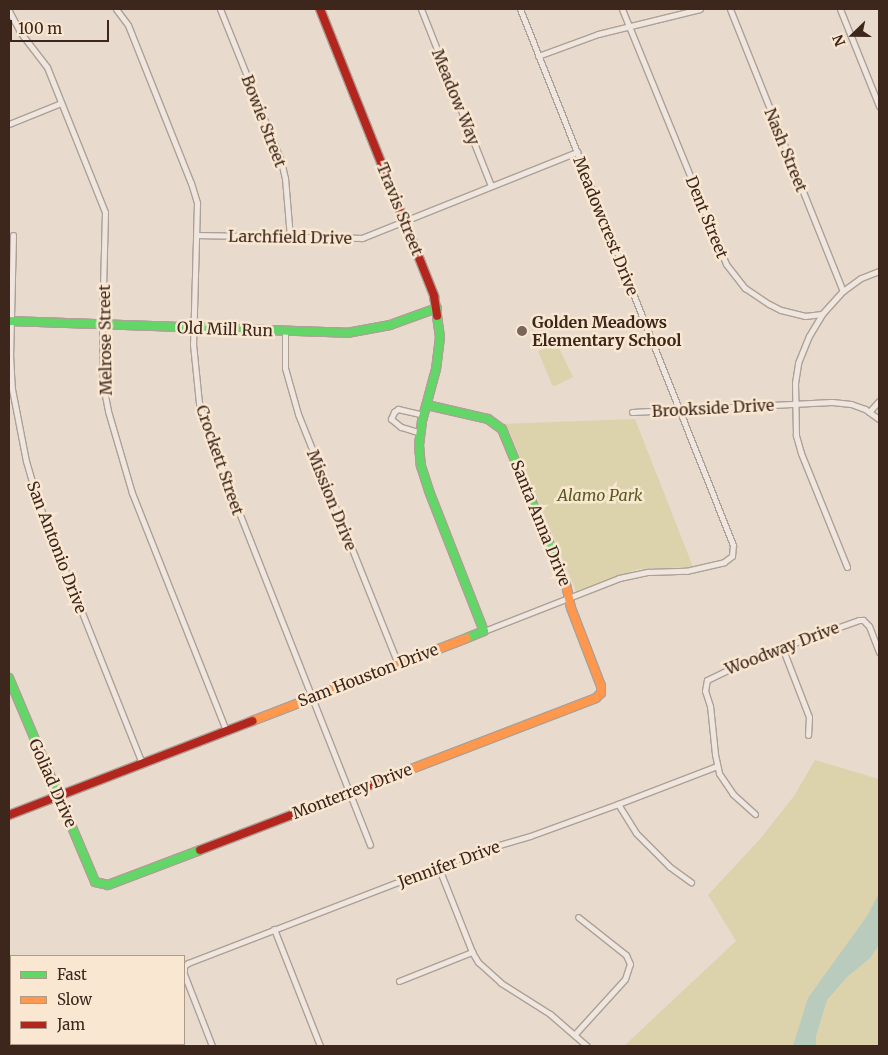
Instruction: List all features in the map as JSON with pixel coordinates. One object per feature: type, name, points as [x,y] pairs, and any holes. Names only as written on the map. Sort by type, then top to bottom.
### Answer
[{"type":"street","name":"Crockett Street","points":[[116,9],[128,24],[191,183],[197,203],[192,328],[199,403],[204,426],[370,845]]},
{"type":"street","name":"Bowie Street","points":[[220,9],[281,161],[285,178],[290,238]]},
{"type":"street","name":"Travis Street","points":[[320,9],[405,220],[437,308],[440,337],[436,369],[423,416],[421,466],[484,631]]},
{"type":"street","name":"Meadow Way","points":[[421,9],[491,186]]},
{"type":"street","name":"Meadowcrest Drive","points":[[520,9],[728,529],[733,545],[732,556]]},
{"type":"street","name":"Dent Street","points":[[622,9],[726,264],[745,288],[768,304],[781,310],[805,316],[822,314]]},
{"type":"street","points":[[538,56],[598,34],[700,9]]},
{"type":"street","name":"Nash Street","points":[[730,9],[843,291]]},
{"type":"street","points":[[840,9],[879,106]]},
{"type":"street","name":"Melrose Street","points":[[9,11],[20,32],[47,67],[104,212],[103,385],[116,444],[132,492],[226,731]]},
{"type":"street","points":[[9,124],[61,103]]},
{"type":"street","name":"Larchfield Drive","points":[[197,235],[362,238],[576,152]]},
{"type":"street","name":"San Antonio Drive","points":[[13,235],[10,321],[12,389],[28,469],[38,502],[142,763]]},
{"type":"street","points":[[846,567],[801,453],[796,435],[794,404],[798,363],[809,336],[822,314],[843,291],[861,278],[879,271]]},
{"type":"street","name":"Old Mill Run","points":[[10,321],[347,333],[368,330],[437,308]]},
{"type":"street","name":"Mission Drive","points":[[285,331],[285,368],[298,414],[398,664]]},
{"type":"street","points":[[869,412],[879,401]]},
{"type":"street","points":[[794,404],[832,402],[851,404],[879,419]]},
{"type":"street","name":"Brookside Drive","points":[[632,412],[794,404]]},
{"type":"street","name":"Santa Anna Drive","points":[[427,405],[488,420],[502,429],[570,597],[571,608],[601,686],[601,693]]},
{"type":"street","points":[[421,433],[401,427],[391,419],[394,412],[398,409],[423,416]]},
{"type":"street","name":"Sam Houston Drive","points":[[9,815],[619,578],[648,572],[686,572],[724,562],[732,556]]},
{"type":"street","name":"Woodway Drive","points":[[717,766],[712,720],[705,683],[709,677],[782,647],[804,642],[850,622],[863,620],[869,626],[879,652]]},
{"type":"street","points":[[782,647],[809,717],[808,735]]},
{"type":"street","name":"Goliad Drive","points":[[9,678],[57,796],[64,804],[95,882],[102,885]]},
{"type":"street","name":"Monterrey Drive","points":[[102,885],[108,885],[596,698],[601,693]]},
{"type":"street","points":[[717,766],[733,794],[755,814]]},
{"type":"street","name":"Jennifer Drive","points":[[185,969],[188,963],[438,866],[618,804],[717,766]]},
{"type":"street","points":[[618,804],[636,834],[670,867],[691,882]]},
{"type":"street","points":[[438,866],[472,952],[490,974],[550,1014],[588,1046]]},
{"type":"street","points":[[575,1034],[625,979],[630,964],[626,955],[578,917]]},
{"type":"street","points":[[274,929],[320,1046]]},
{"type":"street","points":[[399,981],[472,952]]},
{"type":"street","points":[[185,974],[212,1046]]},
{"type":"green space","points":[[557,344],[573,377],[555,386],[552,385],[538,351]]},
{"type":"green space","name":"Alamo Park","points":[[635,419],[693,567],[638,569],[576,591],[510,433],[504,424]]},
{"type":"green space","points":[[815,760],[879,779],[879,1046],[624,1046],[736,941],[708,895],[760,839],[794,796]]},
{"type":"shaded area","points":[[879,893],[879,945],[870,958],[847,977],[827,1000],[816,1036],[816,1046],[793,1046],[808,998],[867,916]]},
{"type":"traffic: fast","points":[[9,321],[347,333],[390,325],[437,308]]},
{"type":"traffic: fast","points":[[437,316],[440,337],[436,369],[422,421],[419,445],[421,466],[429,491],[484,631],[467,638]]},
{"type":"traffic: fast","points":[[427,405],[488,419],[502,429],[559,567]]},
{"type":"traffic: fast","points":[[9,678],[95,882],[108,885],[200,850]]},
{"type":"traffic: slow","points":[[380,781],[596,698],[601,693],[601,686],[571,608],[566,585],[559,567]]},
{"type":"traffic: slow","points":[[252,721],[467,638]]},
{"type":"traffic: jam","points":[[320,9],[434,296],[437,316]]},
{"type":"traffic: jam","points":[[9,815],[252,721]]},
{"type":"traffic: jam","points":[[200,850],[380,781]]},
{"type":"place","name":"Golden Meadows Elementary School","points":[[522,331]]}]
